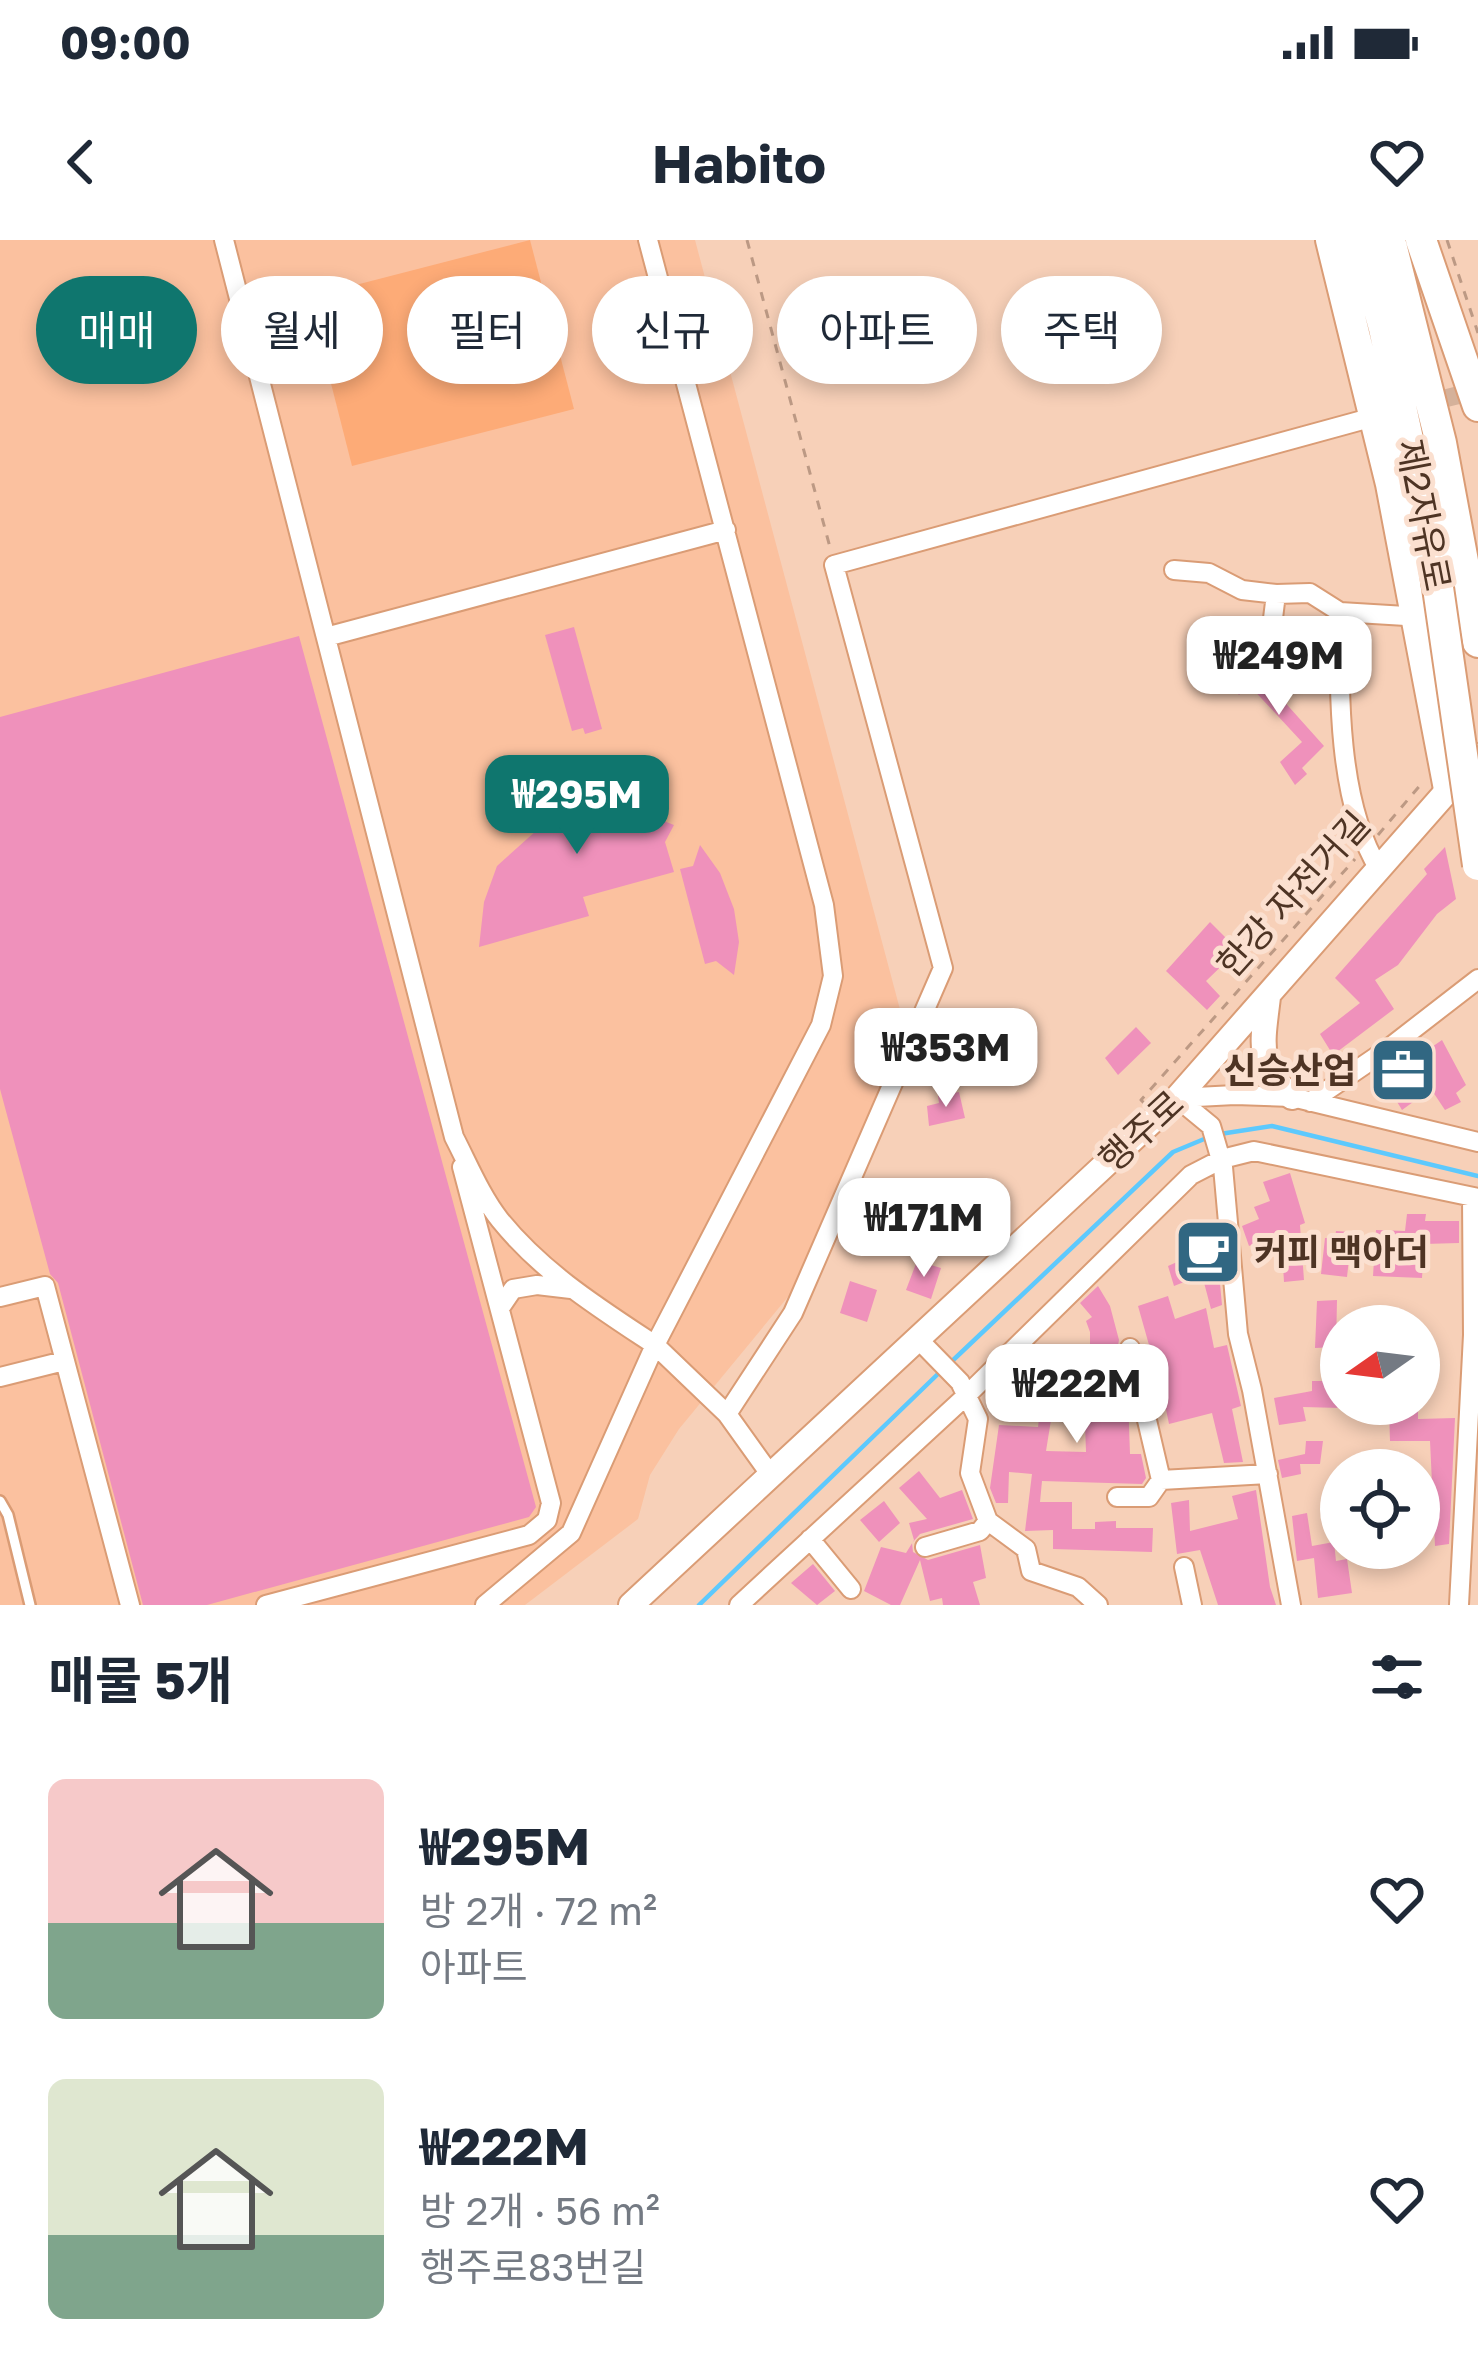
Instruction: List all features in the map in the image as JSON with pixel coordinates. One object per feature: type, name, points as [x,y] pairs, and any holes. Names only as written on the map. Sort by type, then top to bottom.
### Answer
[{"type":"highway","points":[[1331,240],[1391,484],[1449,789]]},
{"type":"highway","name":"제2자유로","points":[[1360,240],[1449,557],[1478,642]]},
{"type":"highway","name":"제2자유로","points":[[1390,240],[1449,557],[1478,865]]},
{"type":"highway","points":[[1421,240],[1478,406]]},
{"type":"main road","name":"행주로","points":[[631,1605],[770,1474],[924,1344],[1177,1098],[1268,996],[1372,858],[1449,789],[1478,756]]},
{"type":"main road","points":[[1268,996],[1263,1039],[1267,1069],[1273,1082],[1301,1100]]},
{"type":"street","points":[[224,240],[551,1503],[547,1520],[529,1535],[266,1605]]},
{"type":"street","points":[[484,1605],[572,1533],[656,1345],[821,1025],[833,976],[824,905],[648,240]]},
{"type":"street","points":[[727,1414],[793,1313],[943,968],[834,565],[1370,418]]},
{"type":"street","points":[[326,638],[726,530]]},
{"type":"street","points":[[1174,570],[1210,573],[1242,590],[1310,593],[1340,612],[1406,616]]},
{"type":"street","points":[[1267,667],[1276,594]]},
{"type":"street","points":[[1340,612],[1346,762],[1372,858]]},
{"type":"street","points":[[1301,1100],[1389,1048],[1478,979]]},
{"type":"street","points":[[1177,1098],[1235,1095],[1301,1100],[1478,1142]]},
{"type":"street","points":[[1177,1098],[1211,1126],[1222,1160],[1238,1334],[1291,1605]]},
{"type":"street","points":[[454,1137],[497,1217],[571,1289],[656,1345],[727,1414],[770,1474]]},
{"type":"street","points":[[739,1605],[1191,1175],[1254,1151],[1475,1198],[1459,1605]]},
{"type":"street","points":[[500,1308],[513,1289],[537,1285],[571,1289]]},
{"type":"street","points":[[0,1298],[46,1286],[130,1605]]},
{"type":"street","points":[[924,1344],[963,1389],[978,1419],[970,1473],[988,1521],[1027,1549],[1031,1571],[1078,1587],[1098,1605]]},
{"type":"street","points":[[1117,1497],[1149,1497],[1161,1480],[1130,1348]]},
{"type":"street","points":[[0,1377],[64,1361]]},
{"type":"street","points":[[1161,1480],[1268,1474]]},
{"type":"street","points":[[925,1547],[980,1531],[988,1521]]},
{"type":"street","points":[[810,1539],[851,1589]]},
{"type":"street","points":[[1184,1567],[1192,1605]]},
{"type":"lane","points":[[0,1501],[8,1515],[30,1605]]},
{"type":"path","points":[[747,240],[834,565]]},
{"type":"path","points":[[1447,240],[1478,333]]},
{"type":"path","name":"한강 자전거길","points":[[1141,1100],[1372,858],[1443,758]]},
{"type":"shaded area","points":[[0,240],[695,240],[705,276],[592,276],[592,384],[733,384],[906,1032],[806,1275],[679,1429],[650,1475],[638,1519],[525,1605],[0,1605]]},
{"type":"shaded area","points":[[530,240],[539,276],[407,276],[407,384],[567,384],[574,409],[352,466],[331,384],[383,384],[383,278]]},
{"type":"building","points":[[574,627],[602,729],[585,734],[583,728],[572,731],[545,635]]},
{"type":"building","points":[[299,636],[536,1507],[529,1517],[207,1605],[143,1605],[58,1283],[50,1274],[0,1089],[0,717]]},
{"type":"building","points":[[1245,658],[1324,746],[1302,768],[1307,774],[1295,785],[1280,762],[1302,742],[1249,685],[1239,695],[1224,678]]},
{"type":"building","points":[[626,757],[641,812],[674,825],[665,842],[674,872],[583,897],[589,916],[479,947],[484,902],[497,866],[555,818],[580,812],[570,772]]},
{"type":"building","points":[[700,845],[720,873],[734,909],[739,942],[734,975],[716,961],[705,964],[680,869],[693,866]]},
{"type":"building","points":[[1445,847],[1456,899],[1437,914],[1398,965],[1375,980],[1394,1009],[1333,1055],[1320,1034],[1360,1003],[1335,978]]},
{"type":"building","points":[[1210,922],[1238,950],[1206,981],[1220,996],[1207,1010],[1166,971]]},
{"type":"building","points":[[1136,1027],[1151,1043],[1118,1075],[1105,1058]]},
{"type":"building","points":[[1442,1040],[1466,1085],[1456,1093],[1461,1102],[1445,1110],[1431,1089],[1402,1110],[1384,1080]]},
{"type":"building","points":[[959,1092],[965,1118],[929,1126],[927,1106],[939,1103],[938,1096]]},
{"type":"building","points":[[1290,1173],[1305,1223],[1300,1225],[1304,1280],[1284,1282],[1281,1232],[1249,1246],[1242,1226],[1259,1219],[1254,1207],[1270,1201],[1263,1182]]},
{"type":"building","points":[[922,1186],[926,1237],[894,1240],[888,1192]]},
{"type":"building","points":[[1407,1214],[1426,1214],[1425,1221],[1459,1221],[1459,1243],[1424,1244],[1422,1278],[1373,1276],[1376,1230],[1405,1231]]},
{"type":"building","points":[[1215,1231],[1222,1305],[1211,1309],[1202,1275],[1174,1286],[1168,1266],[1195,1254],[1193,1243]]},
{"type":"building","points":[[1336,1231],[1352,1232],[1347,1277],[1321,1274],[1325,1238],[1335,1238]]},
{"type":"building","points":[[917,1261],[941,1268],[931,1299],[906,1290]]},
{"type":"building","points":[[850,1281],[877,1290],[867,1322],[840,1313]]},
{"type":"building","points":[[1098,1286],[1110,1306],[1119,1340],[1108,1399],[1128,1398],[1130,1454],[1141,1454],[1146,1478],[1142,1484],[1042,1481],[1040,1502],[1072,1502],[1072,1529],[1095,1529],[1095,1522],[1116,1521],[1116,1528],[1153,1528],[1152,1552],[1053,1549],[1053,1530],[1025,1531],[1032,1474],[1009,1472],[1008,1503],[996,1503],[990,1488],[999,1425],[1038,1427],[1041,1402],[1061,1401],[1065,1367],[1090,1364],[1086,1321],[1092,1317],[1080,1303]],"holes":[[[1051,1420],[1085,1424],[1086,1452],[1046,1451]]]},
{"type":"building","points":[[1168,1296],[1175,1319],[1206,1308],[1214,1348],[1227,1345],[1241,1406],[1232,1409],[1243,1462],[1224,1463],[1212,1413],[1169,1424],[1154,1351],[1138,1306]]},
{"type":"building","points":[[1337,1300],[1337,1305],[1320,1305],[1320,1348],[1315,1348],[1317,1301]]},
{"type":"building","points":[[1312,1381],[1320,1381],[1320,1407],[1303,1407],[1306,1421],[1279,1425],[1274,1398],[1312,1391]]},
{"type":"building","points":[[1440,1418],[1455,1418],[1449,1544],[1440,1545],[1440,1449],[1430,1449],[1430,1441],[1390,1441],[1390,1425],[1440,1425]]},
{"type":"building","points":[[1306,1441],[1323,1441],[1320,1464],[1300,1464],[1301,1474],[1282,1478],[1278,1460],[1305,1454]]},
{"type":"building","points":[[919,1471],[940,1498],[962,1490],[973,1519],[920,1534],[913,1542],[909,1523],[927,1519],[899,1488]]},
{"type":"building","points":[[1256,1490],[1276,1605],[1218,1605],[1200,1550],[1177,1554],[1171,1503],[1189,1500],[1190,1531],[1238,1519],[1232,1496]]},
{"type":"building","points":[[884,1501],[900,1523],[879,1542],[860,1520]]},
{"type":"building","points":[[1307,1513],[1312,1546],[1320,1545],[1320,1569],[1348,1569],[1352,1593],[1318,1598],[1314,1558],[1297,1561],[1292,1516]]},
{"type":"building","points":[[912,1543],[913,1552],[928,1560],[980,1545],[986,1578],[973,1582],[980,1605],[943,1605],[942,1598],[930,1601],[920,1560],[900,1605],[864,1591],[881,1547],[906,1553]]},
{"type":"building","points":[[813,1564],[835,1591],[817,1605],[791,1583]]},
{"type":"waterway","points":[[1220,1134],[1272,1126],[1478,1176]]},
{"type":"waterway","points":[[949,1364],[1173,1152],[1209,1137]]},
{"type":"waterway","points":[[699,1605],[940,1372]]},
{"type":"tunnel","points":[[1392,412],[1478,390]]},
{"type":"place","name":"신승산업","points":[[1403,1070]]},
{"type":"place","name":"커피 맥아더","points":[[1208,1252]]}]
